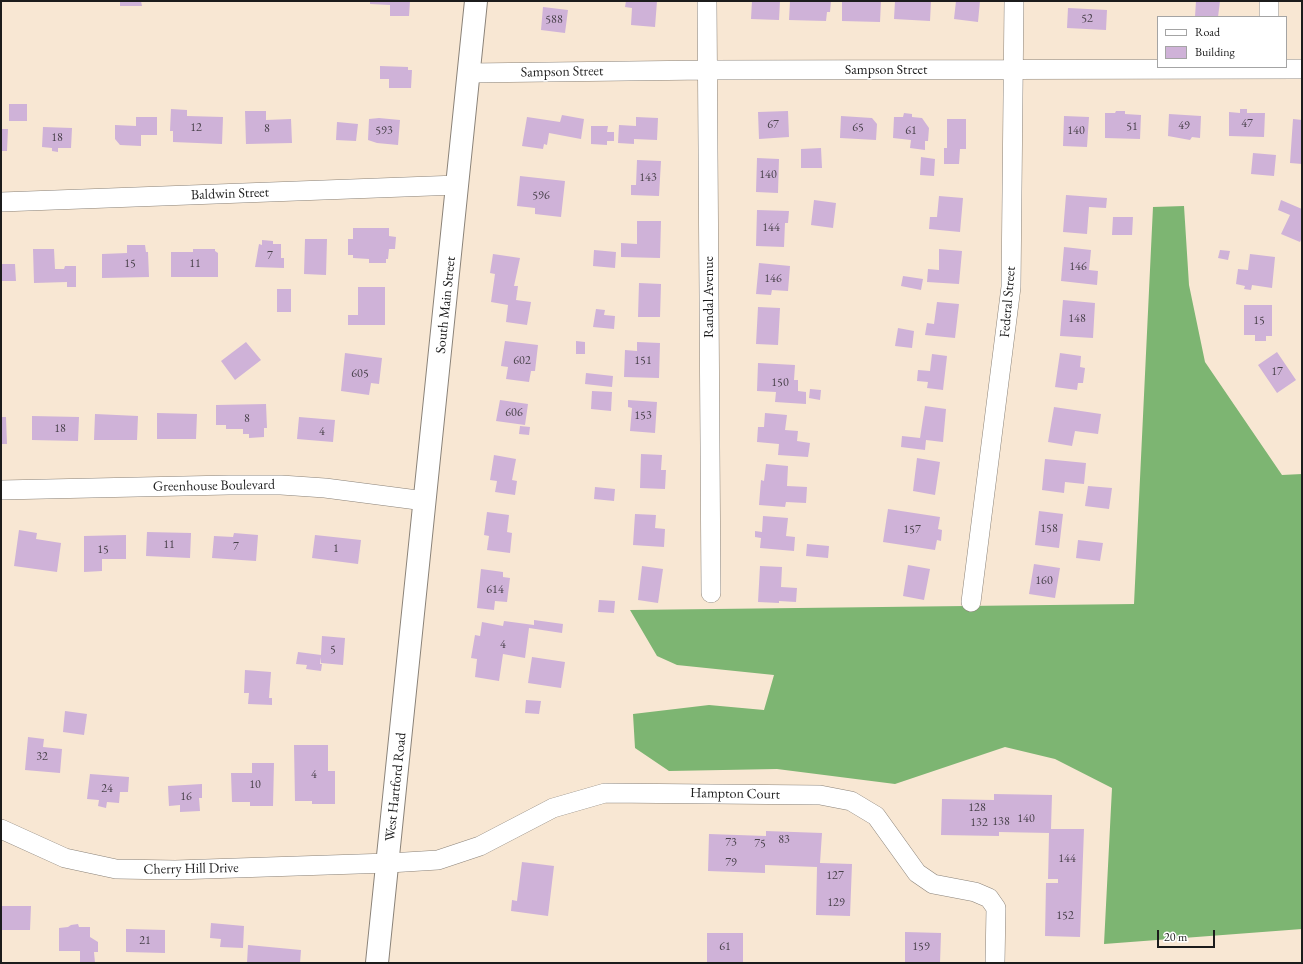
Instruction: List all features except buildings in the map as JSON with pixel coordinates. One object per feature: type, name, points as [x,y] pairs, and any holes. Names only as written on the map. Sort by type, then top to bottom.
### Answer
[{"type":"street","name":"South Main Street","points":[[414,610],[470,73],[476,1]]},
{"type":"street","name":"Randal Avenue","points":[[707,1],[711,593]]},
{"type":"street","name":"Federal Street","points":[[971,602],[1011,287],[1015,70],[1014,1]]},
{"type":"street","points":[[1269,1],[1269,16]]},
{"type":"street","name":"Sampson Street","points":[[470,73],[707,70],[1302,68]]},
{"type":"street","name":"Baldwin Street","points":[[1,202],[458,185]]},
{"type":"street","name":"Greenhouse Boulevard","points":[[1,490],[281,485],[325,488],[425,501]]},
{"type":"street","name":"West Hartford Road","points":[[377,963],[389,863],[414,610]]},
{"type":"street","name":"Hampton Court","points":[[389,863],[438,860],[480,846],[553,808],[606,793],[820,795],[851,801],[876,816],[917,873],[933,884],[975,892],[989,898],[996,908],[995,963]]},
{"type":"street","name":"Cherry Hill Drive","points":[[1,829],[65,858],[116,869],[175,870],[389,863]]},
{"type":"green space","points":[[1184,206],[1189,285],[1205,362],[1282,475],[1302,474],[1302,929],[1104,944],[1112,788],[1055,759],[1005,747],[895,784],[777,769],[669,771],[635,748],[633,714],[709,705],[764,710],[774,675],[677,665],[657,656],[630,610],[1134,604],[1153,207]]}]
